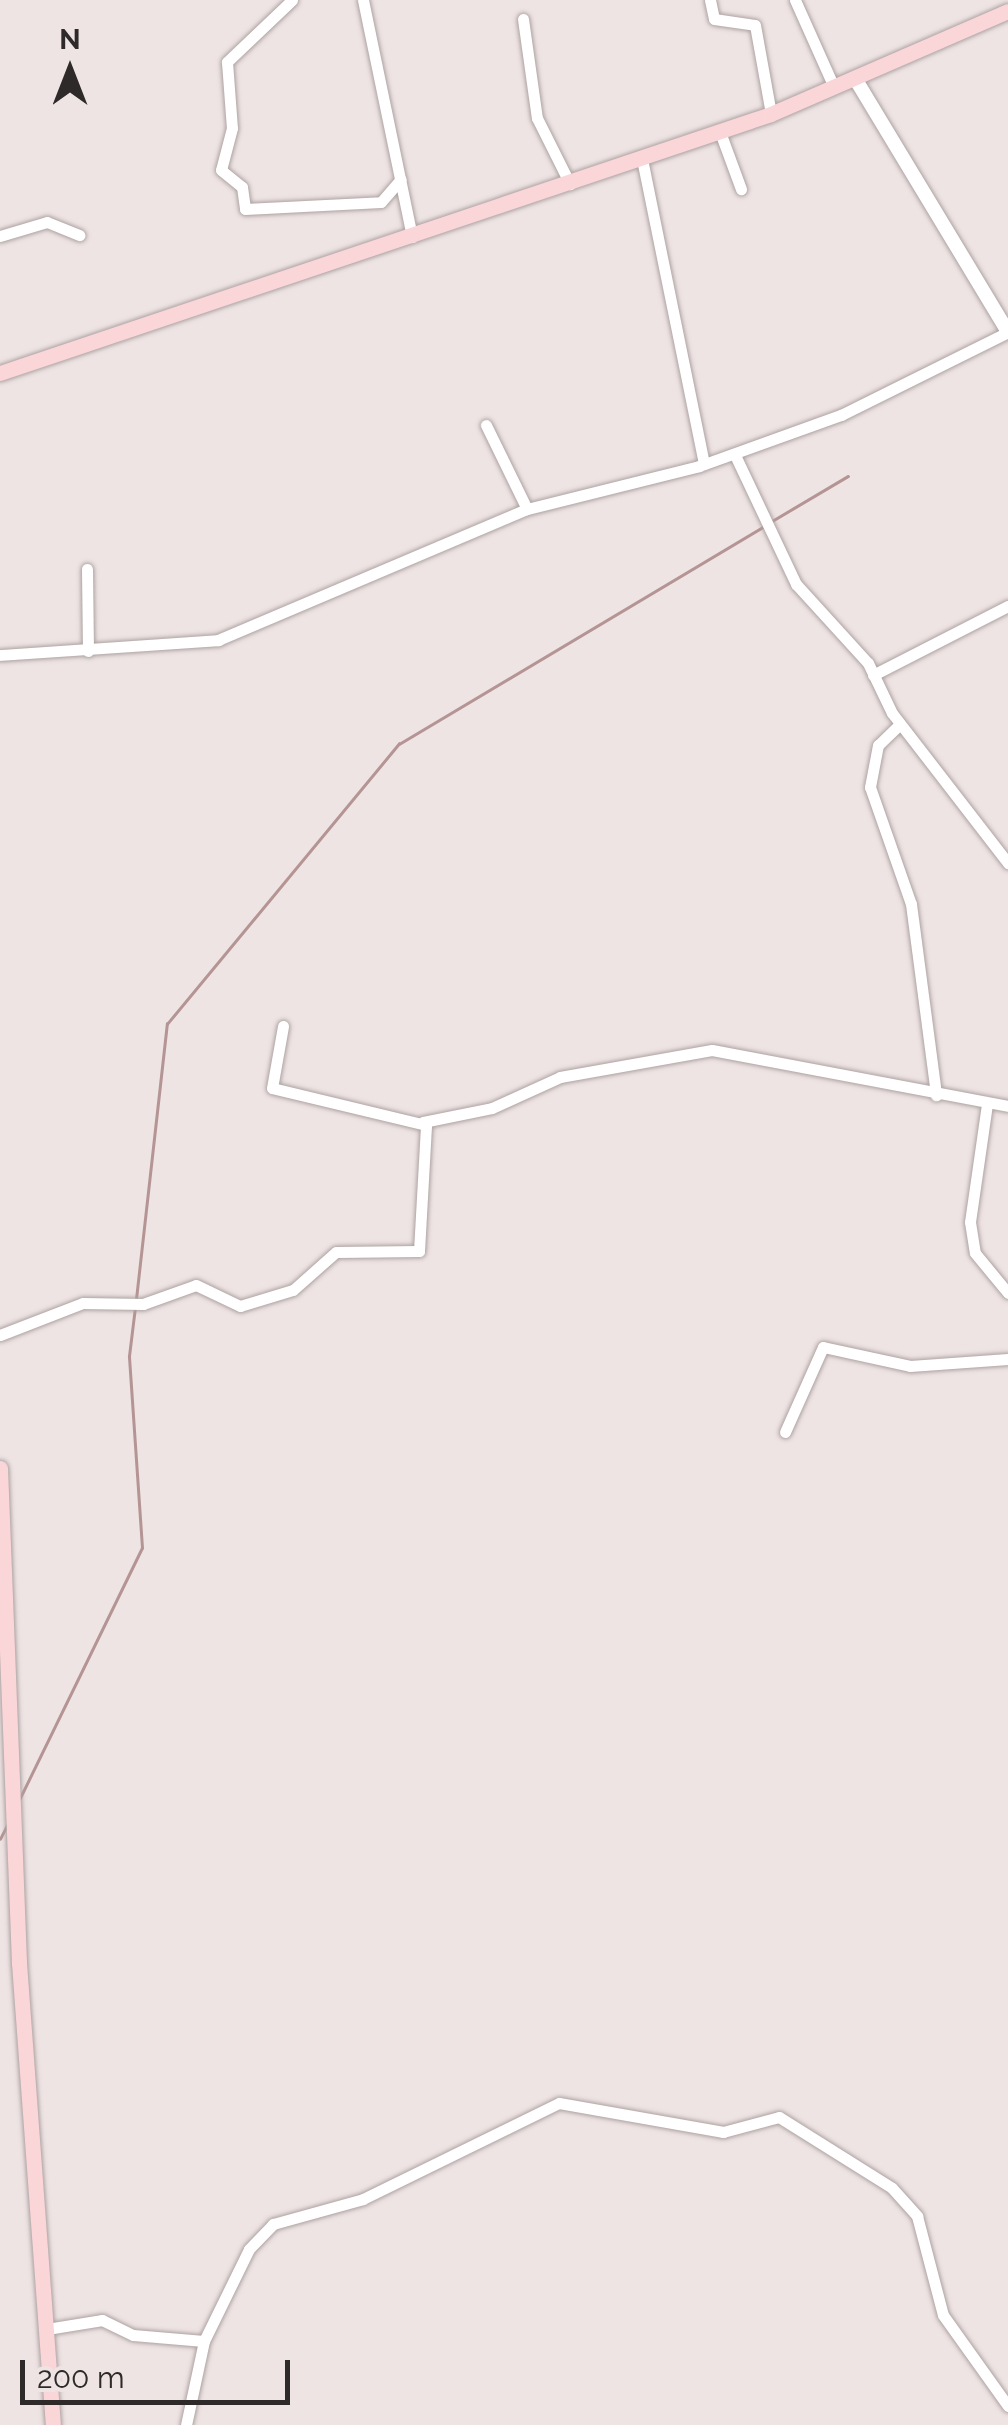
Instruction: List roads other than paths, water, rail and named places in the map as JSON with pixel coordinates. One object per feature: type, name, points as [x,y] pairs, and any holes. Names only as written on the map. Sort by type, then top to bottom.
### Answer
[{"type":"main road","points":[[0,373],[772,114],[1008,11]]},
{"type":"main road","points":[[0,1468],[19,1962],[53,2425]]},
{"type":"street","points":[[292,0],[227,62],[232,128],[221,170],[242,187],[245,209],[381,202],[401,178]]},
{"type":"street","points":[[363,0],[412,237]]},
{"type":"street","points":[[710,0],[714,18],[755,25],[772,114]]},
{"type":"street","points":[[795,0],[834,87]]},
{"type":"street","points":[[523,19],[537,118],[570,184]]},
{"type":"street","points":[[0,655],[88,652],[218,640],[527,509],[734,455],[966,359],[1008,332],[856,80]]},
{"type":"street","points":[[720,132],[741,189]]},
{"type":"street","points":[[642,159],[704,464]]},
{"type":"street","points":[[0,236],[47,222],[79,236]]},
{"type":"street","points":[[486,425],[527,509]]},
{"type":"street","points":[[734,455],[796,584],[873,676],[900,724],[1008,863]]},
{"type":"street","points":[[88,569],[88,652]]},
{"type":"street","points":[[873,676],[1008,606]]},
{"type":"street","points":[[900,724],[878,745],[870,787],[911,904],[936,1094]]},
{"type":"street","points":[[284,1026],[272,1088],[423,1122],[492,1108],[560,1077],[696,1051],[1008,1106]]},
{"type":"street","points":[[987,1104],[970,1222],[975,1254],[1008,1292]]},
{"type":"street","points":[[0,1336],[83,1304],[142,1304],[196,1285],[232,1305],[253,1303],[293,1290],[336,1252],[414,1255],[430,1170],[423,1122]]},
{"type":"street","points":[[785,1432],[823,1347],[910,1366],[1008,1359]]},
{"type":"street","points":[[186,2425],[204,2341],[248,2249],[274,2224],[363,2199],[559,2103],[723,2132],[780,2117],[892,2188],[918,2216],[943,2315],[1008,2406]]},
{"type":"street","points":[[47,2329],[102,2320],[133,2335],[204,2341]]},
{"type":"waterway","points":[[772,521],[848,476]]},
{"type":"waterway","points":[[136,1299],[167,1024],[399,744],[766,525]]},
{"type":"waterway","points":[[19,1800],[142,1548],[129,1356],[135,1307]]},
{"type":"waterway","points":[[0,1839],[7,1825]]}]
